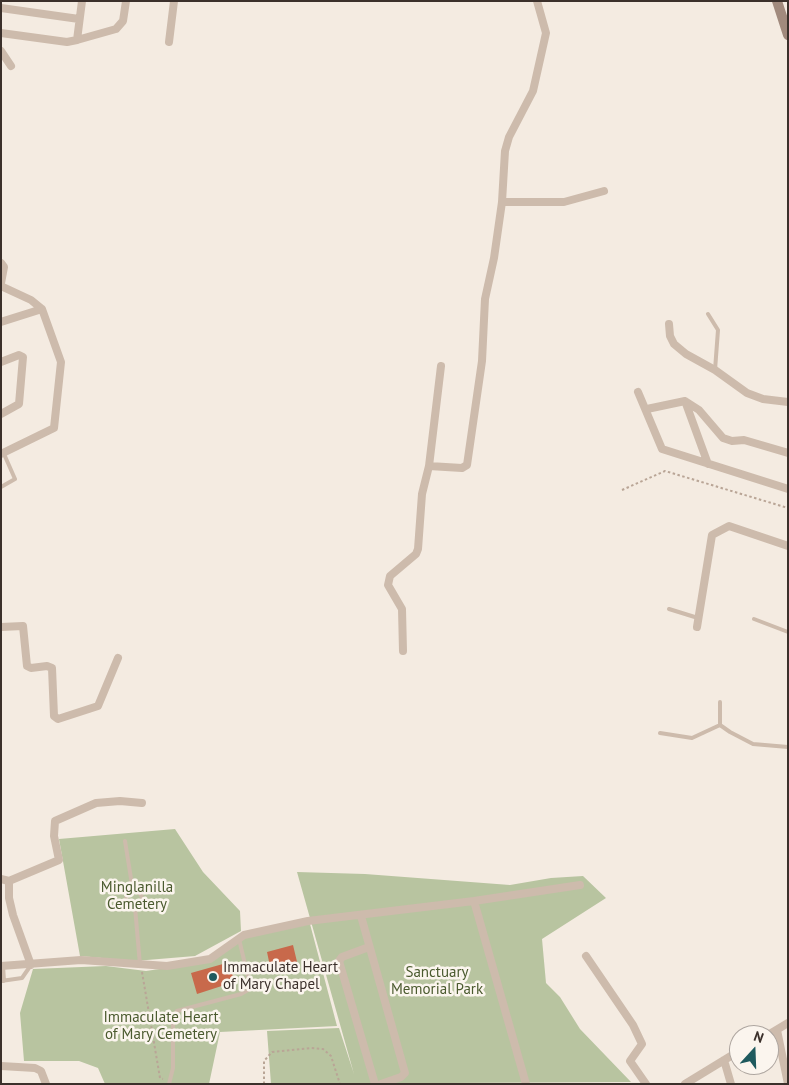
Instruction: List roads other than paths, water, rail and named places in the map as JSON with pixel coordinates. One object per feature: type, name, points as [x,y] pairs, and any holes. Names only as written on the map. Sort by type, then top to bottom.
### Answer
[{"type":"street","points":[[77,40],[82,1]]},
{"type":"street","points":[[1,33],[67,42],[77,40],[116,28],[123,21],[126,1]]},
{"type":"street","points":[[169,42],[174,1]]},
{"type":"street","points":[[429,466],[462,468],[467,465],[482,361],[485,299],[494,258],[502,202],[505,150],[509,137],[533,91],[546,33],[537,1]]},
{"type":"street","points":[[777,1],[788,35]]},
{"type":"street","points":[[1,8],[79,19]]},
{"type":"street","points":[[1,51],[11,66]]},
{"type":"street","points":[[502,202],[564,202],[604,191]]},
{"type":"street","points":[[1,264],[4,267],[1,285],[31,300],[42,309],[62,362],[54,428],[3,454]]},
{"type":"street","points":[[1,322],[42,309]]},
{"type":"street","points":[[670,324],[670,336],[674,344],[686,354],[715,370],[747,393],[763,399],[788,402]]},
{"type":"street","points":[[1,362],[19,355],[23,357],[19,404],[1,414]]},
{"type":"street","points":[[403,651],[402,609],[388,585],[390,576],[416,554],[418,549],[422,494],[429,466],[441,366]]},
{"type":"street","points":[[638,392],[647,409],[660,447],[667,452],[788,489]]},
{"type":"street","points":[[647,409],[685,401],[699,410],[722,438],[732,441],[744,440],[788,452]]},
{"type":"street","points":[[685,401],[708,464]]},
{"type":"street","points":[[698,628],[712,534],[729,526],[788,546]]},
{"type":"street","points":[[1,627],[23,626],[27,666],[31,668],[47,666],[52,668],[54,716],[58,719],[98,706],[118,658]]},
{"type":"street","points":[[31,965],[12,915],[5,880],[59,860],[54,836],[55,821],[96,803],[120,801],[142,804]]},
{"type":"street","points":[[2,966],[81,960],[167,966],[210,959],[244,936],[308,921],[361,916],[580,885]]},
{"type":"street","points":[[474,901],[526,1084]]},
{"type":"street","points":[[361,916],[405,1073],[381,1084]]},
{"type":"street","points":[[369,947],[342,957],[339,961],[375,1084]]},
{"type":"street","points":[[586,956],[633,1025],[642,1044],[630,1061],[646,1084]]},
{"type":"street","points":[[779,1040],[787,1079]]},
{"type":"street","points":[[684,1084],[729,1057]]},
{"type":"street","points":[[724,1060],[731,1084]]},
{"type":"street","points":[[1,1066],[35,1068],[41,1071],[46,1084]]},
{"type":"lane","points":[[708,314],[718,330],[715,370]]},
{"type":"lane","points":[[1,487],[15,479],[3,454]]},
{"type":"lane","points":[[669,609],[699,618]]},
{"type":"lane","points":[[754,619],[788,632]]},
{"type":"lane","points":[[720,702],[720,725]]},
{"type":"lane","points":[[660,733],[692,738],[720,725]]},
{"type":"lane","points":[[720,725],[754,744],[788,747]]},
{"type":"lane","points":[[125,841],[132,891]]},
{"type":"lane","points":[[132,891],[139,892],[142,898],[140,904],[135,907],[129,906],[125,900],[127,894],[132,891]]},
{"type":"lane","points":[[135,907],[140,965]]},
{"type":"lane","points":[[169,1082],[173,1068],[173,1018],[177,1011],[241,994],[248,990],[250,985],[239,939]]},
{"type":"lane","points":[[2,966],[3,981],[22,978],[31,965]]},
{"type":"place","name":"Immaculate Heart of Mary Chapel","points":[[213,977]]},
{"type":"park label","name":"Minglanilla Cemetery","points":[[137,896]]},
{"type":"park label","name":"Sanctuary Memorial Park","points":[[437,982]]},
{"type":"park label","name":"Immaculate Heart of Mary Cemetery","points":[[161,1026]]}]
